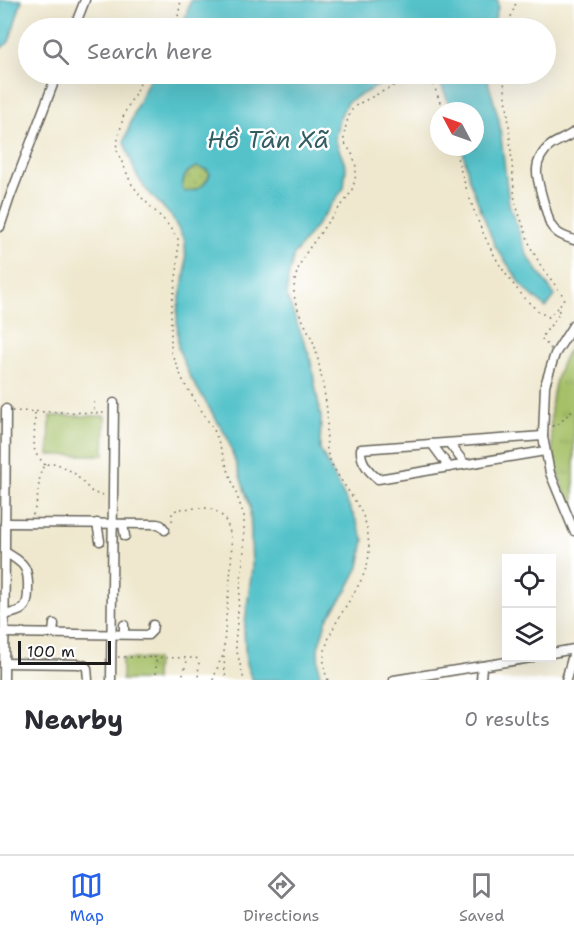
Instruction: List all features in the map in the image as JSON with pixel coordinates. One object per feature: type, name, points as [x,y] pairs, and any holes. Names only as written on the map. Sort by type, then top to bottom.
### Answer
[{"type":"street","points":[[78,18],[85,0]]},
{"type":"street","points":[[0,227],[53,84]]},
{"type":"street","points":[[574,132],[549,147],[542,154],[536,171],[550,224],[560,235],[574,240]]},
{"type":"street","points":[[574,324],[555,354],[544,385],[543,431],[550,473],[574,531]]},
{"type":"street","points":[[111,680],[114,403]]},
{"type":"street","points":[[4,680],[5,552],[3,524],[8,410]]},
{"type":"street","points":[[543,431],[449,443],[361,449],[360,452],[366,466],[378,479],[545,451]]},
{"type":"street","points":[[449,443],[465,464]]},
{"type":"street","points":[[432,444],[449,467]]},
{"type":"street","points":[[97,523],[100,541]]},
{"type":"street","points":[[3,524],[161,525],[165,530]]},
{"type":"street","points":[[123,524],[125,536]]},
{"type":"street","points":[[4,615],[25,608],[28,603],[29,574],[17,559],[5,552]]},
{"type":"street","points":[[4,633],[54,629],[101,630],[112,634],[124,630],[148,635],[153,625]]},
{"type":"street","points":[[556,653],[574,650],[564,679]]},
{"type":"street","points":[[394,680],[504,662]]},
{"type":"street","points":[[4,663],[84,665],[87,668],[88,680]]},
{"type":"street","points":[[481,680],[482,666]]},
{"type":"street","points":[[457,680],[458,670]]},
{"type":"path","points":[[179,18],[181,0]]},
{"type":"path","points":[[511,18],[517,0]]},
{"type":"path","points":[[140,84],[124,114],[116,148],[131,183],[178,239],[178,264],[171,310],[171,352],[184,383],[215,432],[244,516],[244,550],[235,644],[244,680]]},
{"type":"path","points":[[328,680],[324,673],[324,656],[328,641],[366,568],[369,552],[368,532],[361,511],[339,477],[328,454],[327,410],[322,379],[312,338],[296,303],[294,289],[299,263],[330,219],[349,197],[354,186],[357,170],[344,140],[346,124],[351,111],[358,104],[397,84]]},
{"type":"path","points":[[432,84],[440,102]]},
{"type":"path","points":[[457,156],[475,215],[490,248],[505,274],[529,304],[549,317],[563,302],[564,297],[531,249],[515,202],[504,84]]},
{"type":"path","points":[[555,354],[541,338],[560,313],[557,308]]},
{"type":"path","points":[[94,402],[94,413]]},
{"type":"path","points":[[543,431],[560,423],[574,408]]},
{"type":"path","points":[[8,410],[109,413]]},
{"type":"path","points":[[35,412],[34,448],[46,466]]},
{"type":"path","points":[[31,519],[43,468],[55,463],[74,473],[93,493],[108,495]]},
{"type":"path","points":[[172,521],[172,513],[177,510],[212,509],[219,513],[230,533],[231,570],[224,654],[226,680]]},
{"type":"path","points":[[213,680],[224,654]]},
{"type":"path","points":[[117,657],[196,658],[199,661],[198,680]]},
{"type":"path","points":[[156,657],[156,680]]},
{"type":"path","points":[[181,680],[188,658]]},
{"type":"green space","points":[[197,167],[207,169],[210,174],[200,187],[185,192],[182,188],[184,178]]},
{"type":"green space","points":[[574,341],[574,513],[558,471],[551,427],[555,382]]},
{"type":"green space","points":[[50,416],[105,416],[104,455],[49,455]]},
{"type":"green space","points":[[122,659],[156,659],[155,680],[122,680]]},
{"type":"water","points":[[0,0],[22,0],[9,42],[0,49]]},
{"type":"water","points":[[191,0],[498,0],[495,18],[185,18]]},
{"type":"water","name":"Hồ Tân Xã","points":[[147,84],[381,84],[347,102],[339,119],[335,139],[346,167],[344,188],[294,255],[288,279],[287,297],[310,357],[321,417],[320,449],[364,540],[359,567],[346,592],[327,619],[318,648],[319,672],[322,680],[252,680],[246,664],[244,631],[252,568],[250,506],[227,437],[189,375],[178,348],[177,312],[186,269],[185,241],[171,216],[144,187],[136,174],[124,142]],"holes":[[[193,168],[207,170],[210,174],[197,189],[185,192],[182,188],[184,178]]]},
{"type":"water","points":[[441,84],[489,84],[499,120],[509,204],[527,255],[555,296],[546,308],[524,288],[495,246],[470,182],[464,156],[484,156],[484,102],[448,102]]}]
